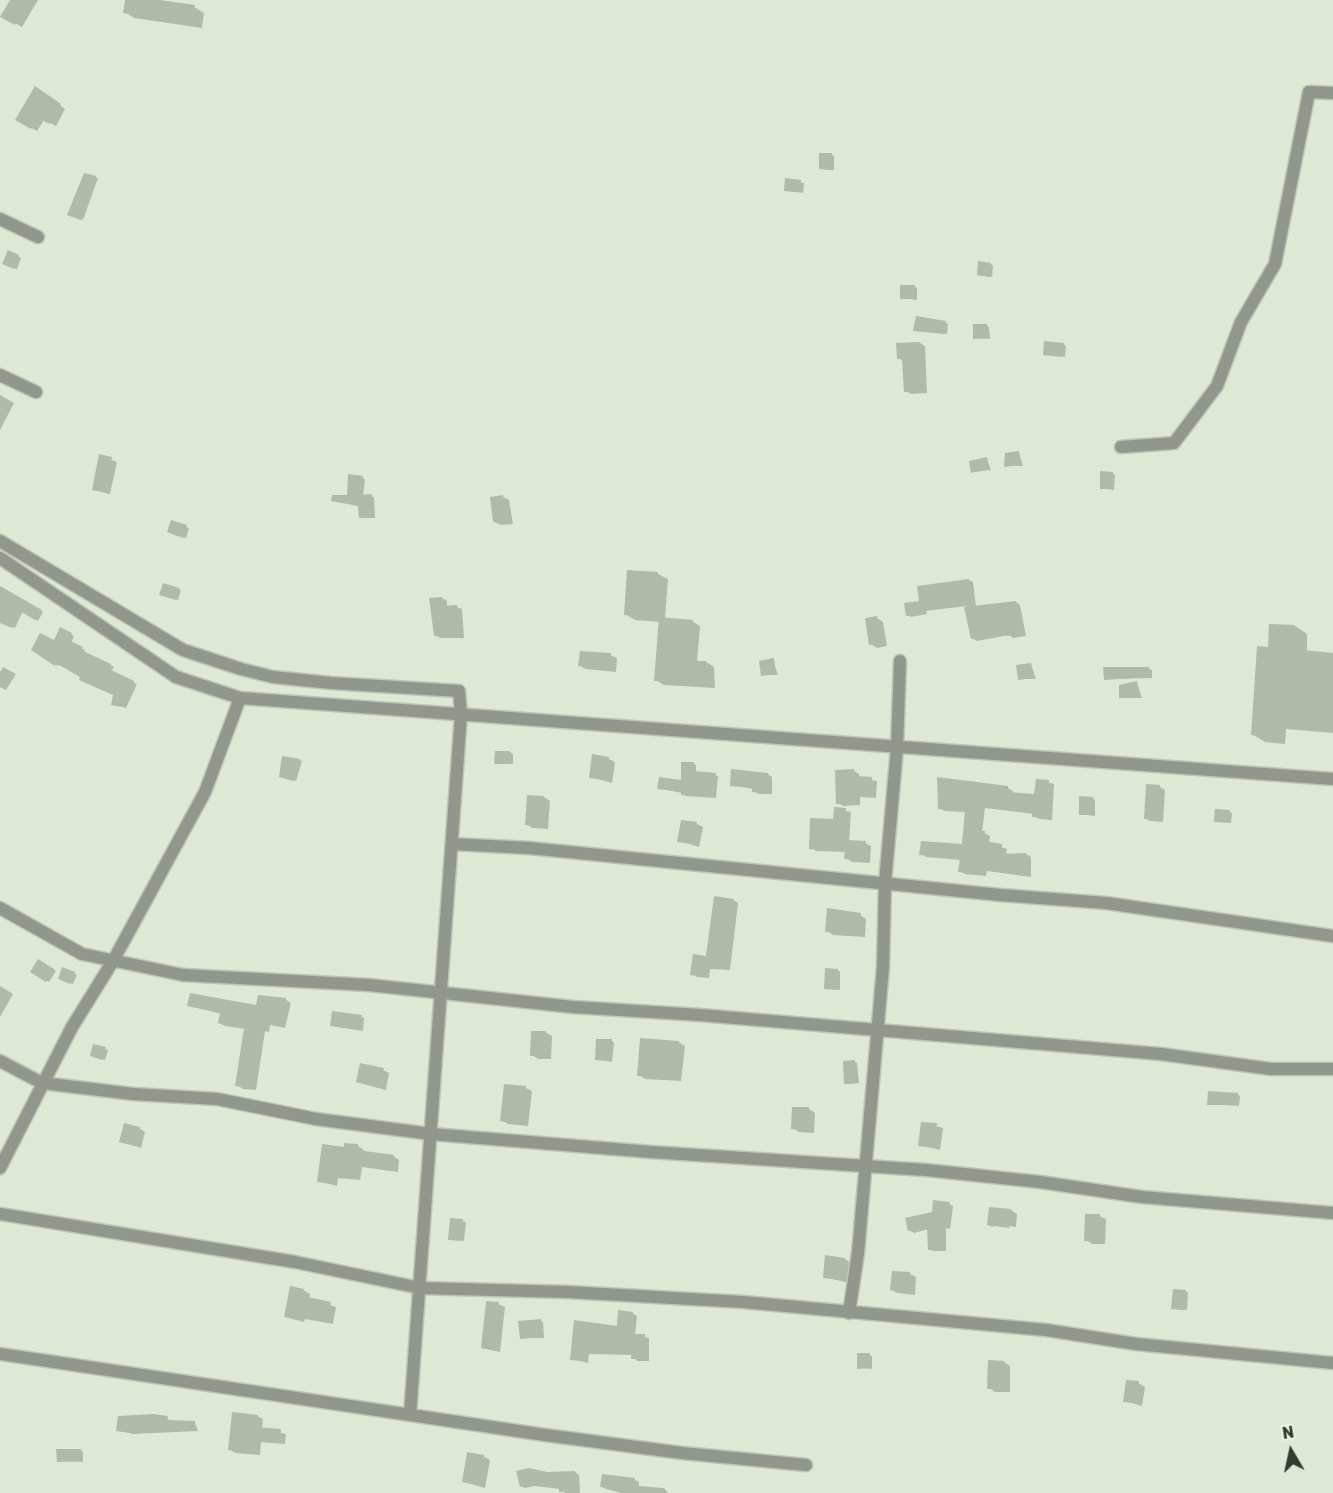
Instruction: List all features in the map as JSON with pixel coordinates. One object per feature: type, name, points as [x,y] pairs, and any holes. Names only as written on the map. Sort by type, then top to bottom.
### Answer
[{"type":"street","points":[[1121,447],[1174,443],[1217,386],[1241,322],[1275,264],[1309,92],[1333,93]]},
{"type":"street","points":[[0,219],[38,237]]},
{"type":"street","points":[[0,375],[36,392]]},
{"type":"street","points":[[0,541],[183,650],[273,677],[387,688],[459,691],[461,714],[410,1415]]},
{"type":"street","points":[[0,558],[176,677],[240,698],[1333,779]]},
{"type":"street","points":[[849,1313],[867,1165],[876,1029],[883,967],[885,883],[897,748],[900,661]]},
{"type":"street","points":[[0,1168],[72,1027],[113,961],[206,792],[240,698]]},
{"type":"street","points":[[452,844],[529,848],[1106,903],[1333,936]]},
{"type":"street","points":[[0,908],[82,954],[183,975],[254,981],[314,981],[573,1007],[876,1029],[1161,1054],[1271,1069],[1333,1070]]},
{"type":"street","points":[[0,1061],[42,1083],[133,1094],[217,1099],[316,1119],[431,1134],[651,1152],[867,1165],[1040,1182],[1142,1197],[1333,1213]]},
{"type":"street","points":[[0,1214],[295,1262],[420,1288],[658,1296],[1046,1330],[1136,1344],[1333,1364]]},
{"type":"street","points":[[0,1354],[682,1454],[806,1465]]},
{"type":"building","points":[[10,0],[30,0],[15,25],[0,17]]},
{"type":"building","points":[[125,0],[160,0],[195,5],[192,23],[123,13]]},
{"type":"building","points":[[35,86],[61,104],[50,124],[38,118],[31,129],[15,120]]},
{"type":"building","points":[[819,153],[832,153],[832,170],[819,169]]},
{"type":"building","points":[[84,173],[96,176],[81,220],[67,215]]},
{"type":"building","points":[[785,178],[801,180],[800,192],[784,191]]},
{"type":"building","points":[[8,250],[19,255],[14,269],[2,264]]},
{"type":"building","points":[[978,261],[991,263],[990,277],[977,275]]},
{"type":"building","points":[[900,285],[915,285],[914,299],[900,299]]},
{"type":"building","points":[[916,316],[946,321],[945,334],[913,331]]},
{"type":"building","points":[[973,324],[987,324],[987,338],[973,339]]},
{"type":"building","points":[[1044,341],[1064,343],[1062,357],[1043,355]]},
{"type":"building","points":[[920,342],[923,391],[904,392],[902,359],[897,359],[896,343]]},
{"type":"building","points":[[1019,451],[1021,465],[1004,467],[1005,453]]},
{"type":"building","points":[[99,454],[112,457],[105,492],[92,490]]},
{"type":"building","points":[[987,457],[989,469],[971,473],[969,461]]},
{"type":"building","points":[[1100,471],[1113,472],[1112,489],[1100,489]]},
{"type":"building","points":[[348,474],[363,476],[360,495],[372,494],[373,517],[359,518],[358,506],[331,501],[332,495],[347,495]]},
{"type":"building","points":[[503,495],[507,521],[493,522],[490,497]]},
{"type":"building","points":[[171,520],[187,525],[183,538],[167,532]]},
{"type":"building","points":[[627,570],[658,572],[655,617],[624,615]]},
{"type":"building","points":[[969,579],[972,603],[923,610],[924,613],[906,616],[904,603],[919,601],[917,586]]},
{"type":"building","points":[[163,583],[179,588],[176,600],[159,595]]},
{"type":"building","points":[[0,586],[42,610],[35,620],[20,611],[12,628],[0,623]]},
{"type":"building","points":[[442,597],[443,606],[457,605],[459,636],[434,636],[429,598]]},
{"type":"building","points":[[1016,601],[1021,634],[1007,636],[1007,633],[971,639],[964,607]]},
{"type":"building","points":[[877,616],[882,643],[869,645],[865,618]]},
{"type":"building","points":[[659,617],[693,620],[689,661],[706,661],[707,684],[654,681]]},
{"type":"building","points":[[1269,624],[1295,625],[1294,649],[1333,653],[1333,728],[1273,723],[1272,738],[1251,735],[1257,646],[1268,647]]},
{"type":"building","points":[[60,627],[72,633],[69,640],[83,647],[81,650],[111,664],[109,669],[134,681],[122,707],[111,705],[113,695],[79,680],[80,677],[56,663],[55,666],[31,650],[40,633],[54,640]]},
{"type":"building","points":[[580,651],[611,653],[609,669],[578,666]]},
{"type":"building","points":[[774,658],[776,674],[761,676],[759,661]]},
{"type":"building","points":[[1031,663],[1034,678],[1018,680],[1016,665]]},
{"type":"building","points":[[1103,667],[1149,667],[1150,677],[1104,680]]},
{"type":"building","points":[[1137,681],[1140,698],[1119,698],[1119,685]]},
{"type":"building","points":[[495,751],[510,751],[511,764],[494,764]]},
{"type":"building","points":[[592,754],[609,757],[606,780],[589,778]]},
{"type":"building","points":[[282,756],[300,759],[293,781],[279,777]]},
{"type":"building","points":[[681,762],[694,762],[694,771],[716,773],[713,797],[681,795],[681,792],[657,789],[659,777],[681,780]]},
{"type":"building","points":[[731,769],[768,773],[767,793],[752,792],[752,788],[730,786]]},
{"type":"building","points":[[854,769],[855,776],[872,777],[871,796],[855,795],[856,803],[836,804],[835,770]]},
{"type":"building","points":[[937,777],[1008,786],[1008,792],[1034,794],[1036,779],[1049,780],[1046,818],[1032,817],[1032,812],[980,805],[977,830],[985,831],[984,841],[1002,844],[1001,854],[1026,853],[1026,875],[982,869],[981,874],[958,872],[960,858],[919,855],[921,841],[962,844],[965,810],[938,809]]},
{"type":"building","points":[[1146,784],[1160,785],[1158,820],[1144,819]]},
{"type":"building","points":[[527,795],[544,796],[542,826],[525,825]]},
{"type":"building","points":[[1079,796],[1093,797],[1093,815],[1079,815]]},
{"type":"building","points":[[834,807],[846,808],[844,850],[809,849],[810,818],[833,819]]},
{"type":"building","points":[[1215,809],[1230,810],[1229,823],[1214,822]]},
{"type":"building","points":[[681,820],[697,822],[693,844],[677,842]]},
{"type":"building","points":[[846,840],[866,841],[864,861],[844,859]]},
{"type":"building","points":[[714,896],[734,899],[725,968],[706,967],[704,977],[690,975],[693,954],[706,956]]},
{"type":"building","points":[[827,908],[861,913],[859,934],[825,932]]},
{"type":"building","points":[[38,959],[54,969],[46,982],[30,972]]},
{"type":"building","points":[[62,967],[75,972],[70,984],[58,979]]},
{"type":"building","points":[[825,968],[838,969],[837,990],[824,989]]},
{"type":"building","points":[[190,993],[256,1005],[258,995],[286,998],[279,1026],[264,1023],[263,1030],[259,1029],[251,1088],[235,1086],[244,1028],[218,1023],[220,1013],[187,1006]]},
{"type":"building","points":[[332,1011],[362,1015],[360,1030],[330,1026]]},
{"type":"building","points":[[531,1031],[546,1031],[545,1056],[530,1056]]},
{"type":"building","points":[[640,1038],[679,1041],[675,1079],[637,1076]]},
{"type":"building","points":[[596,1039],[612,1039],[610,1061],[595,1060]]},
{"type":"building","points":[[93,1044],[106,1047],[102,1060],[90,1056]]},
{"type":"building","points":[[855,1060],[856,1083],[844,1084],[843,1061]]},
{"type":"building","points":[[360,1063],[384,1068],[379,1088],[356,1082]]},
{"type":"building","points":[[504,1084],[526,1086],[522,1124],[500,1121]]},
{"type":"building","points":[[1208,1091],[1238,1093],[1237,1105],[1207,1105]]},
{"type":"building","points":[[792,1107],[809,1107],[808,1130],[791,1129]]},
{"type":"building","points":[[921,1122],[937,1123],[934,1148],[918,1146]]},
{"type":"building","points":[[124,1123],[140,1127],[135,1146],[119,1142]]},
{"type":"building","points":[[344,1143],[358,1144],[358,1150],[394,1155],[392,1169],[356,1165],[354,1178],[332,1175],[331,1184],[317,1182],[322,1144],[344,1147]]},
{"type":"building","points":[[933,1200],[950,1202],[946,1227],[942,1227],[942,1250],[928,1250],[927,1227],[908,1231],[905,1218],[932,1212]]},
{"type":"building","points":[[989,1207],[1011,1209],[1009,1228],[987,1225]]},
{"type":"building","points":[[1085,1214],[1100,1214],[1099,1241],[1084,1241]]},
{"type":"building","points":[[450,1218],[463,1219],[462,1241],[448,1240]]},
{"type":"building","points":[[825,1255],[845,1258],[842,1280],[823,1278]]},
{"type":"building","points":[[892,1271],[910,1272],[909,1292],[890,1290]]},
{"type":"building","points":[[290,1286],[304,1289],[303,1296],[331,1302],[326,1322],[299,1316],[298,1320],[284,1317]]},
{"type":"building","points":[[1173,1289],[1186,1290],[1184,1310],[1171,1309]]},
{"type":"building","points":[[486,1301],[499,1302],[493,1350],[481,1348]]},
{"type":"building","points":[[618,1310],[633,1312],[631,1334],[645,1334],[645,1359],[631,1359],[631,1354],[584,1352],[583,1361],[570,1360],[574,1320],[617,1326]]},
{"type":"building","points":[[541,1319],[542,1337],[520,1339],[518,1321]]},
{"type":"building","points":[[857,1353],[870,1353],[870,1368],[857,1369]]},
{"type":"building","points":[[988,1360],[1004,1361],[1004,1389],[987,1389]]},
{"type":"building","points":[[1126,1380],[1139,1381],[1136,1403],[1123,1402]]},
{"type":"building","points":[[232,1412],[258,1415],[257,1427],[281,1429],[280,1442],[256,1440],[255,1452],[228,1450]]},
{"type":"building","points":[[153,1414],[168,1416],[167,1420],[195,1421],[195,1430],[130,1433],[116,1431],[118,1416]]},
{"type":"building","points":[[56,1449],[81,1449],[81,1461],[57,1462]]},
{"type":"building","points":[[467,1452],[484,1455],[479,1485],[462,1482]]},
{"type":"building","points":[[529,1468],[547,1472],[575,1471],[576,1491],[559,1492],[559,1488],[529,1484],[520,1487],[516,1471]]},
{"type":"building","points":[[602,1474],[635,1478],[633,1493],[620,1493],[621,1490],[600,1487]]}]
